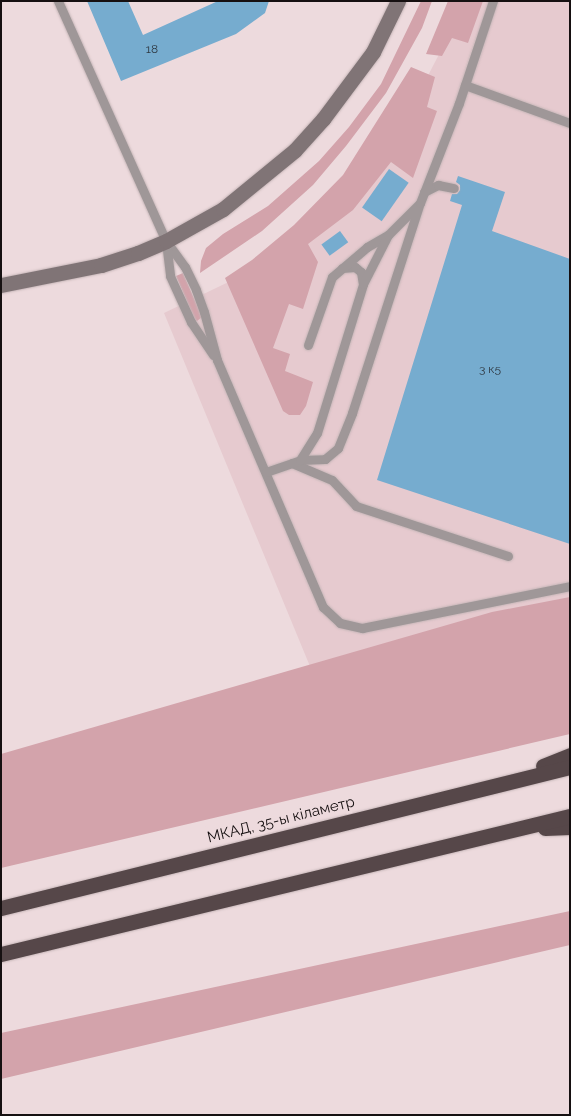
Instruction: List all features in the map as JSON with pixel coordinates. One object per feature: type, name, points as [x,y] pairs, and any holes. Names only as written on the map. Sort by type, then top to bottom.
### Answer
[{"type":"highway","points":[[504,783],[570,755]]},
{"type":"highway","name":"МКАД, 35-ы кіламетр","points":[[1,908],[570,767]]},
{"type":"highway","points":[[1,954],[570,816]]},
{"type":"highway","points":[[509,830],[570,827]]},
{"type":"main road","points":[[1,285],[101,265],[166,241],[224,209],[295,150],[323,119],[368,60],[398,1]]},
{"type":"lane","points":[[58,1],[166,241],[185,267],[196,290],[217,360],[323,607],[340,623],[362,628],[570,586]]},
{"type":"lane","points":[[266,472],[296,461],[325,458],[338,448],[352,413],[420,203],[465,85],[493,1]]},
{"type":"lane","points":[[465,85],[570,123]]},
{"type":"lane","points":[[424,192],[438,185],[454,188]]},
{"type":"lane","points":[[308,345],[332,277],[368,247],[388,235],[420,203]]},
{"type":"lane","points":[[296,461],[316,433],[364,284],[388,235]]},
{"type":"lane","points":[[166,241],[170,276],[191,322],[217,360]]},
{"type":"lane","points":[[342,268],[355,267],[361,272],[364,284]]},
{"type":"lane","points":[[296,461],[332,480],[356,506],[508,556]]},
{"type":"shaded area","points":[[421,1],[432,1],[422,28],[386,93],[346,146],[313,185],[262,231],[200,273],[201,261],[206,248],[223,234],[268,206],[319,161],[349,127],[381,84]]},
{"type":"shaded area","points":[[448,1],[483,1],[468,43],[452,38],[442,56],[426,54]]},
{"type":"shaded area","points":[[460,1],[570,1],[570,662],[328,710],[164,313],[241,276],[293,241],[407,116],[448,37]]},
{"type":"shaded area","points":[[411,67],[435,77],[427,107],[437,111],[413,178],[391,162],[353,210],[308,244],[318,262],[303,309],[289,304],[273,348],[290,354],[285,371],[313,382],[306,406],[300,415],[289,415],[283,411],[225,278],[252,260],[294,225],[343,175]]},
{"type":"shaded area","points":[[183,273],[202,317],[197,321],[176,276]]},
{"type":"shaded area","points":[[570,597],[570,734],[1,868],[1,754],[492,612]]},
{"type":"shaded area","points":[[570,911],[570,945],[1,1079],[1,1033]]},
{"type":"building","points":[[87,1],[128,1],[143,35],[218,1],[269,1],[265,13],[236,34],[121,81]]},
{"type":"building","points":[[389,169],[409,183],[382,221],[362,208]]},
{"type":"building","points":[[458,176],[505,192],[492,231],[570,259],[570,544],[377,480],[462,205],[450,201],[452,194],[457,194],[460,190],[460,185],[456,182]]},
{"type":"building","points":[[340,231],[348,242],[330,256],[321,245]]}]
